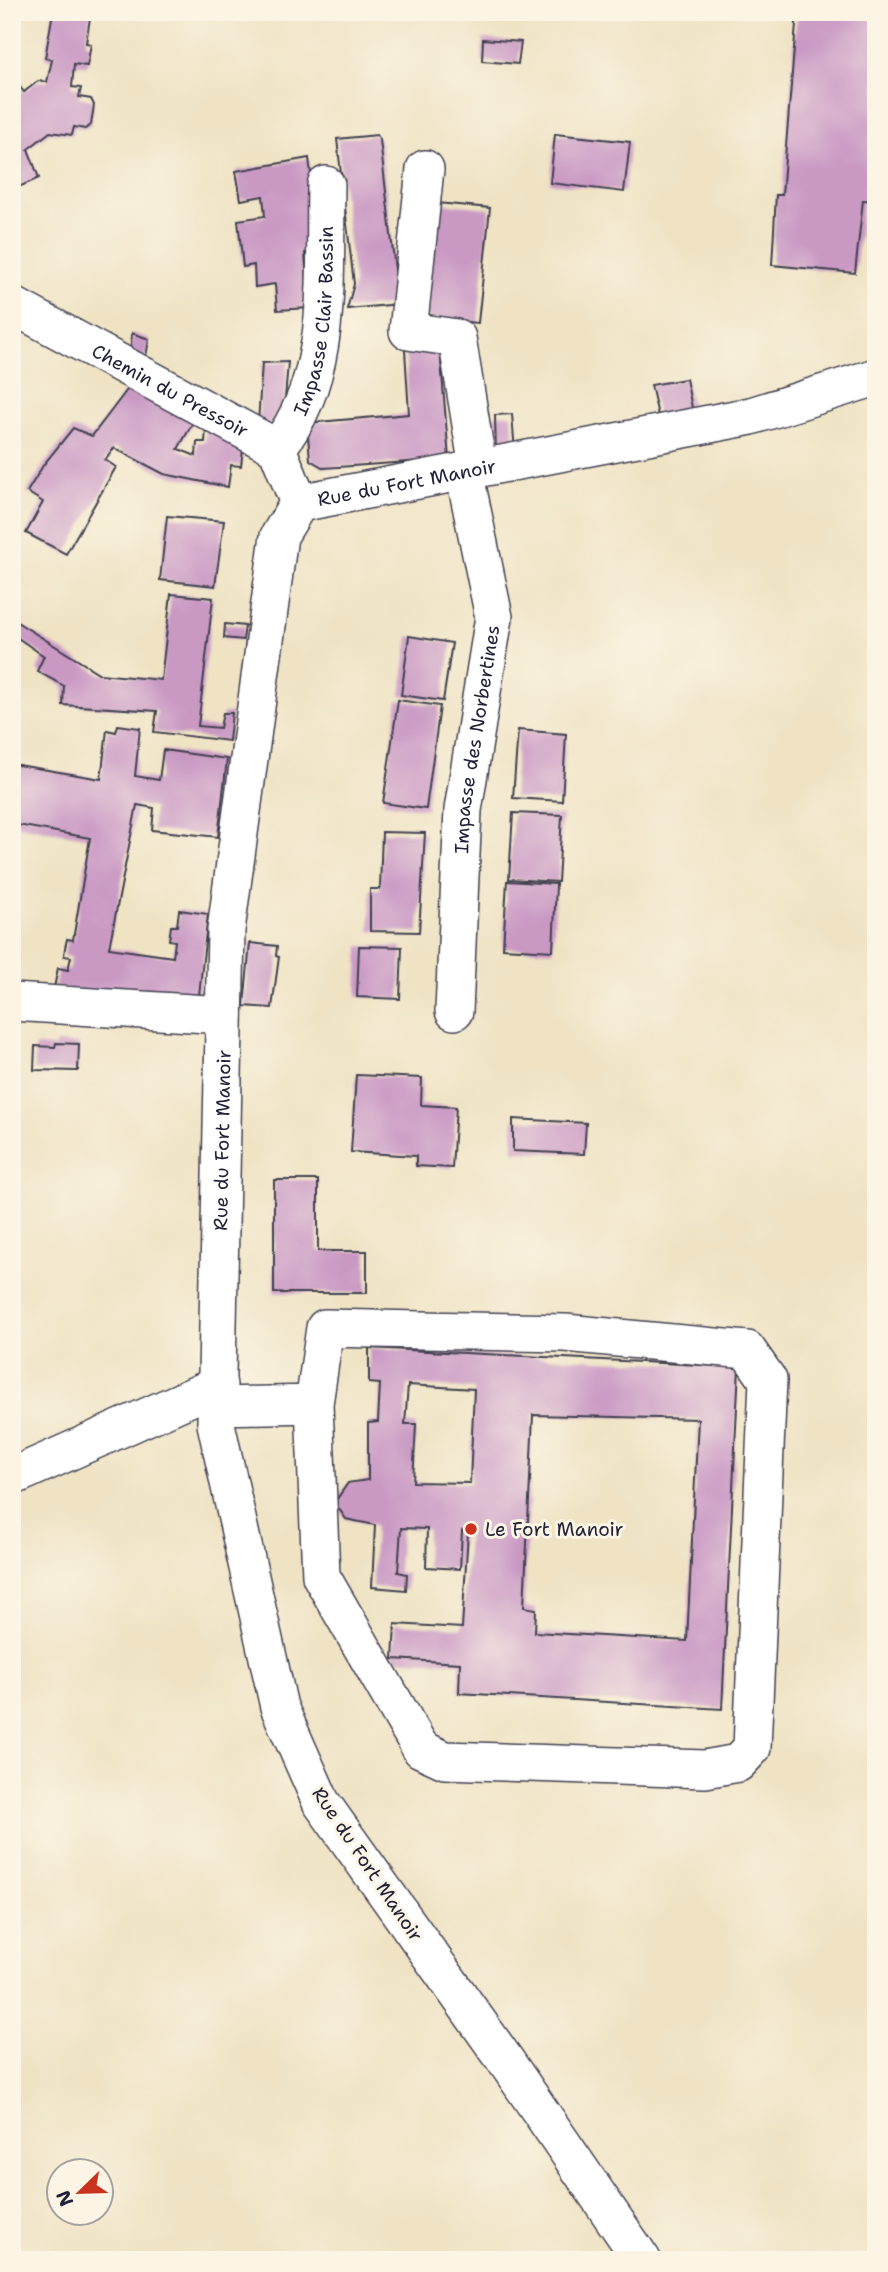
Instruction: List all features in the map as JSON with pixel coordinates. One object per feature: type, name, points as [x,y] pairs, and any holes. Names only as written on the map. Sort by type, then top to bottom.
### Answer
[{"type":"street","name":"Impasse des Norbertines","points":[[425,169],[408,331],[457,338],[471,470],[494,617],[463,810],[454,1011]]},
{"type":"street","name":"Impasse Clair Bassin","points":[[277,448],[296,425],[322,342],[326,185]]},
{"type":"street","name":"Chemin du Pressoir","points":[[12,305],[277,448]]},
{"type":"street","name":"Rue du Fort Manoir","points":[[642,2260],[505,2060],[321,1802],[279,1707],[216,1424],[226,930],[279,537],[299,503],[751,415],[876,377]]},
{"type":"street","points":[[277,448],[299,503]]},
{"type":"street","points":[[12,1002],[224,1015]]},
{"type":"street","points":[[325,1328],[565,1333],[747,1350],[768,1380],[752,1748],[738,1763],[705,1769],[444,1760],[421,1749],[321,1576],[314,1404],[325,1328]]},
{"type":"street","points":[[12,1478],[218,1395],[314,1404]]},
{"type":"building","points":[[53,12],[91,12],[86,43],[91,44],[87,66],[74,64],[72,87],[81,88],[79,97],[91,99],[94,105],[91,125],[85,129],[74,127],[72,135],[50,132],[28,149],[39,178],[12,190],[12,85],[16,82],[24,92],[38,81],[47,82],[52,60],[45,58]]},
{"type":"building","points":[[797,12],[876,19],[876,201],[863,200],[855,273],[772,265],[776,195],[782,195]]},
{"type":"building","points":[[483,39],[521,42],[518,64],[482,61]]},
{"type":"building","points":[[555,134],[630,142],[624,192],[550,183]]},
{"type":"building","points":[[377,135],[380,140],[399,304],[347,309],[354,284],[337,139]]},
{"type":"building","points":[[309,158],[320,251],[305,253],[309,308],[277,310],[275,284],[255,287],[254,265],[243,267],[238,220],[265,216],[263,196],[241,200],[236,171]]},
{"type":"building","points":[[437,203],[490,208],[478,323],[426,318]]},
{"type":"building","points":[[132,333],[149,339],[145,363],[130,354]]},
{"type":"building","points":[[440,349],[449,459],[324,468],[310,460],[307,423],[409,414],[405,350]]},
{"type":"building","points":[[288,362],[283,424],[258,423],[262,363]]},
{"type":"building","points":[[686,379],[694,417],[660,424],[651,385]]},
{"type":"building","points":[[130,386],[194,421],[178,449],[196,456],[197,442],[205,442],[206,428],[243,449],[241,466],[231,465],[228,487],[164,474],[114,448],[105,460],[116,467],[66,554],[26,533],[43,502],[27,492],[44,464],[73,428],[92,436]]},
{"type":"building","points":[[512,414],[515,453],[496,456],[495,415]]},
{"type":"building","points":[[167,516],[224,521],[215,586],[160,580]]},
{"type":"building","points":[[171,594],[213,598],[198,726],[220,728],[223,713],[232,713],[229,741],[154,732],[157,711],[63,705],[64,686],[37,671],[44,656],[12,634],[12,619],[100,674],[161,680]]},
{"type":"building","points":[[225,624],[245,626],[243,640],[224,638]]},
{"type":"building","points":[[409,636],[452,643],[443,701],[401,695]]},
{"type":"building","points":[[398,700],[440,706],[426,809],[383,803]]},
{"type":"building","points":[[118,725],[140,728],[135,776],[159,780],[163,750],[227,759],[218,837],[152,830],[154,808],[137,805],[109,948],[173,957],[175,941],[169,940],[171,926],[177,926],[179,910],[208,914],[198,1004],[54,988],[58,968],[68,970],[71,957],[64,956],[65,948],[67,939],[73,940],[90,838],[12,824],[12,764],[101,779],[107,730],[116,732]]},
{"type":"building","points":[[518,730],[566,734],[562,801],[513,798]]},
{"type":"building","points":[[513,813],[562,815],[558,882],[509,879]]},
{"type":"building","points":[[382,832],[425,833],[419,932],[370,931],[370,889],[380,889]]},
{"type":"building","points":[[507,881],[556,884],[553,951],[503,948]]},
{"type":"building","points":[[250,943],[277,946],[276,956],[279,957],[272,1008],[244,1006]]},
{"type":"building","points":[[359,946],[402,947],[400,999],[357,997]]},
{"type":"building","points":[[56,1043],[79,1044],[78,1071],[34,1070],[35,1046],[55,1047]]},
{"type":"building","points":[[356,1075],[422,1078],[421,1105],[456,1107],[452,1168],[416,1166],[416,1156],[351,1152]]},
{"type":"building","points":[[513,1119],[586,1123],[584,1154],[513,1151]]},
{"type":"building","points":[[274,1180],[318,1180],[318,1251],[367,1251],[367,1293],[274,1293]]},
{"type":"building","name":"Le Fort Manoir","points":[[369,1348],[739,1367],[722,1709],[459,1693],[460,1663],[393,1659],[395,1624],[462,1628],[468,1532],[462,1531],[460,1569],[426,1567],[427,1529],[401,1528],[398,1572],[407,1574],[406,1590],[372,1587],[375,1525],[346,1519],[337,1506],[337,1499],[348,1483],[368,1480],[368,1423],[378,1422],[380,1384],[369,1383]],"holes":[[[408,1385],[474,1389],[470,1483],[413,1482],[416,1424],[405,1424]],[[533,1415],[698,1419],[687,1641],[535,1632],[536,1609],[524,1607]]]},
{"type":"place","name":"Le Fort Manoir","points":[[471,1529]]}]
